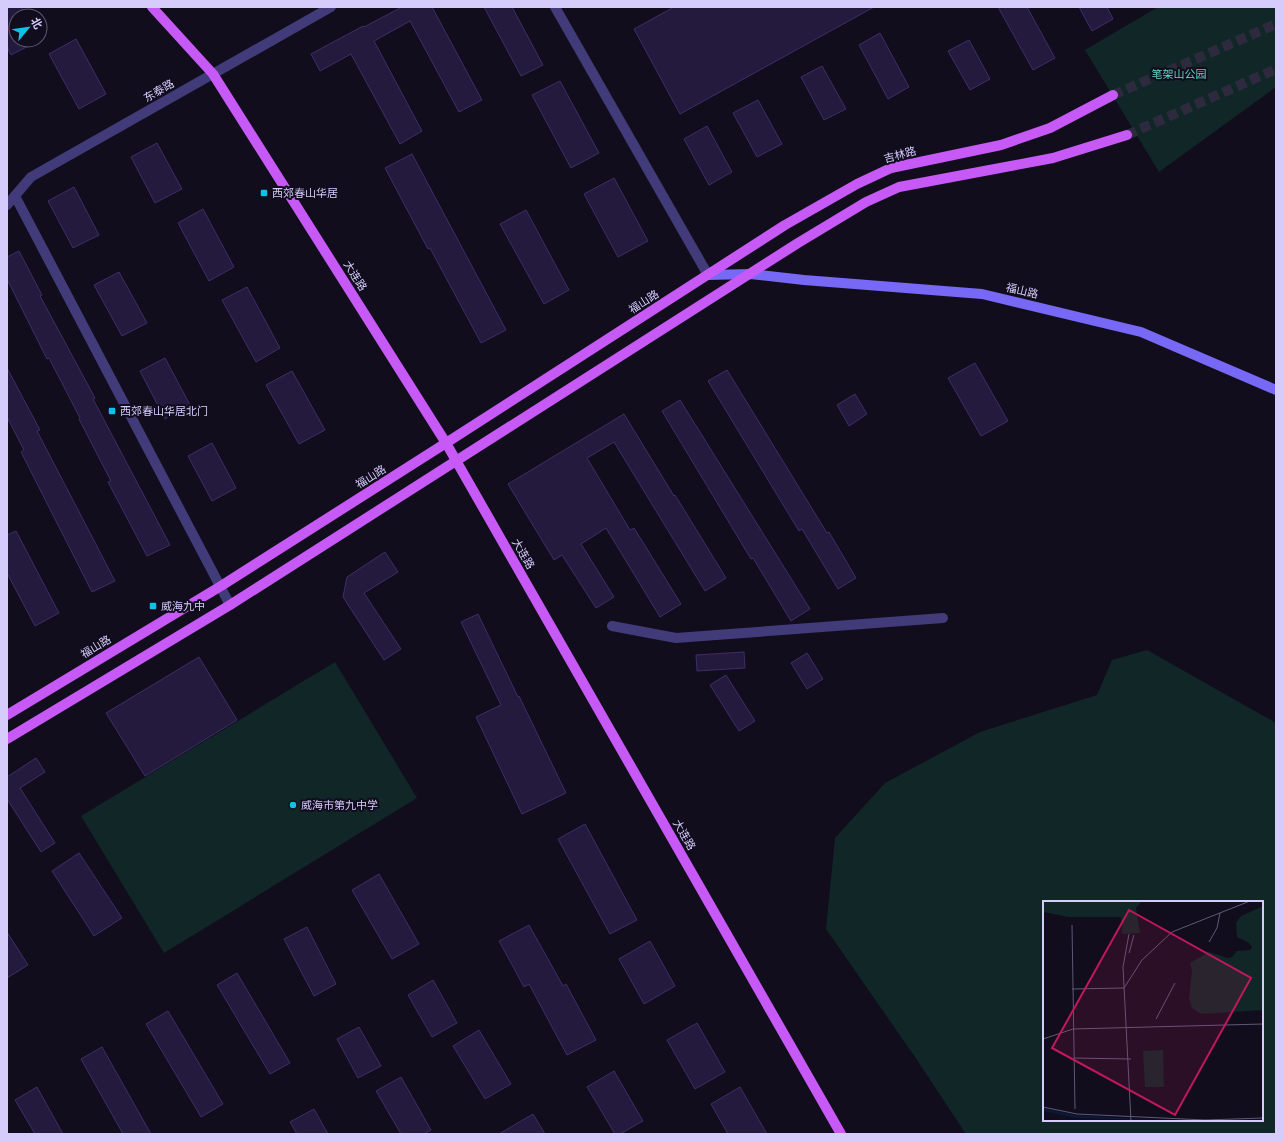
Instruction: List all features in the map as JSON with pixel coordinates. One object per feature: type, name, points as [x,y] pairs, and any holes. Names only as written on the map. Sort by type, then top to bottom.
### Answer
[{"type":"main road","name":"大连路","points":[[152,7],[213,74],[446,443],[841,1134]]},
{"type":"main road","name":"吉林路","points":[[708,275],[785,225],[856,184],[891,168],[1001,145],[1050,128],[1113,95]]},
{"type":"main road","points":[[7,739],[230,605],[750,274],[866,202],[899,187],[1053,158],[1127,135]]},
{"type":"main road","name":"福山路","points":[[7,715],[221,586],[708,275],[750,274],[804,280],[982,294],[1141,332],[1276,390]]},
{"type":"street","name":"东泰路","points":[[7,205],[31,177],[331,7]]},
{"type":"street","points":[[555,7],[708,275]]},
{"type":"street","points":[[15,196],[230,605]]},
{"type":"street","points":[[612,626],[676,638],[943,618]]},
{"type":"green space","name":"笔架山公园","points":[[1158,7],[1276,7],[1276,87],[1159,172],[1085,50]]},
{"type":"green space","points":[[1147,650],[1276,723],[1276,1134],[966,1134],[915,1057],[826,929],[835,838],[885,783],[980,732],[1097,695],[1112,660]]},
{"type":"green space","points":[[335,662],[417,798],[164,953],[81,816]]},
{"type":"building","points":[[7,7],[21,7],[8,8],[8,48],[25,48],[11,55],[7,47]]},
{"type":"building","points":[[402,7],[432,7],[482,100],[459,112],[410,21],[374,41],[422,131],[400,144],[351,54],[320,71],[311,54]]},
{"type":"building","points":[[484,7],[512,7],[543,65],[521,76]]},
{"type":"building","points":[[674,7],[874,7],[680,114],[634,29]]},
{"type":"building","points":[[998,7],[1027,7],[1055,58],[1033,70]]},
{"type":"building","points":[[1079,7],[1107,7],[1113,19],[1092,31]]},
{"type":"building","points":[[880,33],[909,87],[888,99],[859,45]]},
{"type":"building","points":[[76,39],[106,94],[79,109],[49,54]]},
{"type":"building","points":[[969,40],[990,79],[970,90],[948,51]]},
{"type":"building","points":[[822,66],[846,109],[824,120],[801,77]]},
{"type":"building","points":[[560,81],[599,153],[571,168],[532,95]]},
{"type":"building","points":[[758,100],[782,144],[757,157],[733,113]]},
{"type":"building","points":[[707,126],[732,172],[709,185],[684,139]]},
{"type":"building","points":[[157,143],[182,189],[155,203],[131,157]]},
{"type":"building","points":[[412,154],[506,330],[481,343],[430,248],[428,249],[385,168]]},
{"type":"building","points":[[614,178],[648,241],[618,257],[584,194]]},
{"type":"building","points":[[74,187],[99,235],[73,248],[48,201]]},
{"type":"building","points":[[203,209],[234,267],[209,281],[178,223]]},
{"type":"building","points":[[526,210],[569,290],[544,304],[500,224]]},
{"type":"building","points":[[19,251],[42,295],[40,296],[95,398],[93,399],[170,545],[147,556],[108,482],[111,481],[79,419],[80,418],[49,358],[47,359],[7,279],[7,257]]},
{"type":"building","points":[[119,272],[147,323],[122,336],[94,285]]},
{"type":"building","points":[[247,287],[280,348],[256,362],[222,300]]},
{"type":"building","points":[[165,358],[190,405],[165,419],[140,371]]},
{"type":"building","points":[[975,363],[1008,421],[981,436],[948,378]]},
{"type":"building","points":[[7,368],[40,430],[37,431],[115,581],[92,592],[21,452],[24,450],[7,417]]},
{"type":"building","points":[[727,370],[827,533],[829,532],[856,578],[838,589],[802,529],[799,531],[708,381]]},
{"type":"building","points":[[292,371],[325,430],[299,444],[266,385]]},
{"type":"building","points":[[855,394],[867,414],[849,426],[837,405]]},
{"type":"building","points":[[680,400],[810,609],[791,621],[753,558],[751,559],[662,411]]},
{"type":"building","points":[[624,414],[726,578],[705,591],[614,442],[587,458],[630,530],[634,528],[681,604],[660,617],[606,528],[581,544],[614,597],[596,608],[562,555],[554,560],[508,484]]},
{"type":"building","points":[[212,443],[236,488],[212,501],[188,456]]},
{"type":"building","points":[[16,531],[59,613],[35,626],[7,573],[7,535]]},
{"type":"building","points":[[385,552],[398,572],[364,593],[401,649],[384,660],[343,597],[347,577]]},
{"type":"building","points":[[478,614],[566,793],[522,814],[476,717],[501,705],[461,622]]},
{"type":"building","points":[[744,652],[745,668],[697,671],[696,655]]},
{"type":"building","points":[[807,653],[823,679],[807,689],[791,663]]},
{"type":"building","points":[[199,657],[237,720],[145,776],[106,713]]},
{"type":"building","points":[[726,675],[755,721],[739,731],[710,685]]},
{"type":"building","points":[[36,758],[45,772],[20,788],[55,843],[41,852],[7,799],[7,777]]},
{"type":"building","points":[[585,824],[637,920],[610,934],[558,839]]},
{"type":"building","points":[[79,853],[122,918],[94,936],[52,871]]},
{"type":"building","points":[[379,874],[419,944],[392,959],[352,890]]},
{"type":"building","points":[[529,925],[563,986],[566,984],[596,1040],[567,1055],[529,984],[524,987],[499,941]]},
{"type":"building","points":[[307,927],[336,984],[314,996],[284,939]]},
{"type":"building","points":[[7,932],[28,965],[7,978]]},
{"type":"building","points":[[650,941],[675,986],[644,1004],[619,959]]},
{"type":"building","points":[[237,973],[290,1063],[270,1074],[217,985]]},
{"type":"building","points":[[433,980],[457,1023],[432,1037],[408,995]]},
{"type":"building","points":[[168,1011],[223,1104],[201,1117],[146,1024]]},
{"type":"building","points":[[697,1023],[725,1072],[695,1089],[667,1040]]},
{"type":"building","points":[[359,1027],[381,1066],[358,1078],[337,1039]]},
{"type":"building","points":[[479,1030],[511,1084],[485,1099],[453,1046]]},
{"type":"building","points":[[102,1047],[151,1134],[123,1134],[81,1059]]},
{"type":"building","points":[[614,1071],[643,1121],[620,1134],[615,1134],[587,1087]]},
{"type":"building","points":[[401,1077],[431,1130],[424,1134],[401,1134],[376,1091]]},
{"type":"building","points":[[37,1087],[63,1134],[35,1134],[15,1100]]},
{"type":"building","points":[[740,1087],[767,1134],[728,1134],[711,1104]]},
{"type":"building","points":[[314,1109],[328,1134],[297,1134],[290,1122]]},
{"type":"building","points":[[533,1114],[545,1134],[499,1134]]},
{"type":"tunnel","points":[[1113,95],[1276,24]]},
{"type":"tunnel","points":[[1127,135],[1276,69]]},
{"type":"place","name":"西郊春山华居","points":[[264,193]]},
{"type":"place","name":"西郊春山华居北门","points":[[112,411]]},
{"type":"place","name":"威海九中","points":[[153,606]]},
{"type":"place","name":"威海市第九中学","points":[[293,805]]}]
